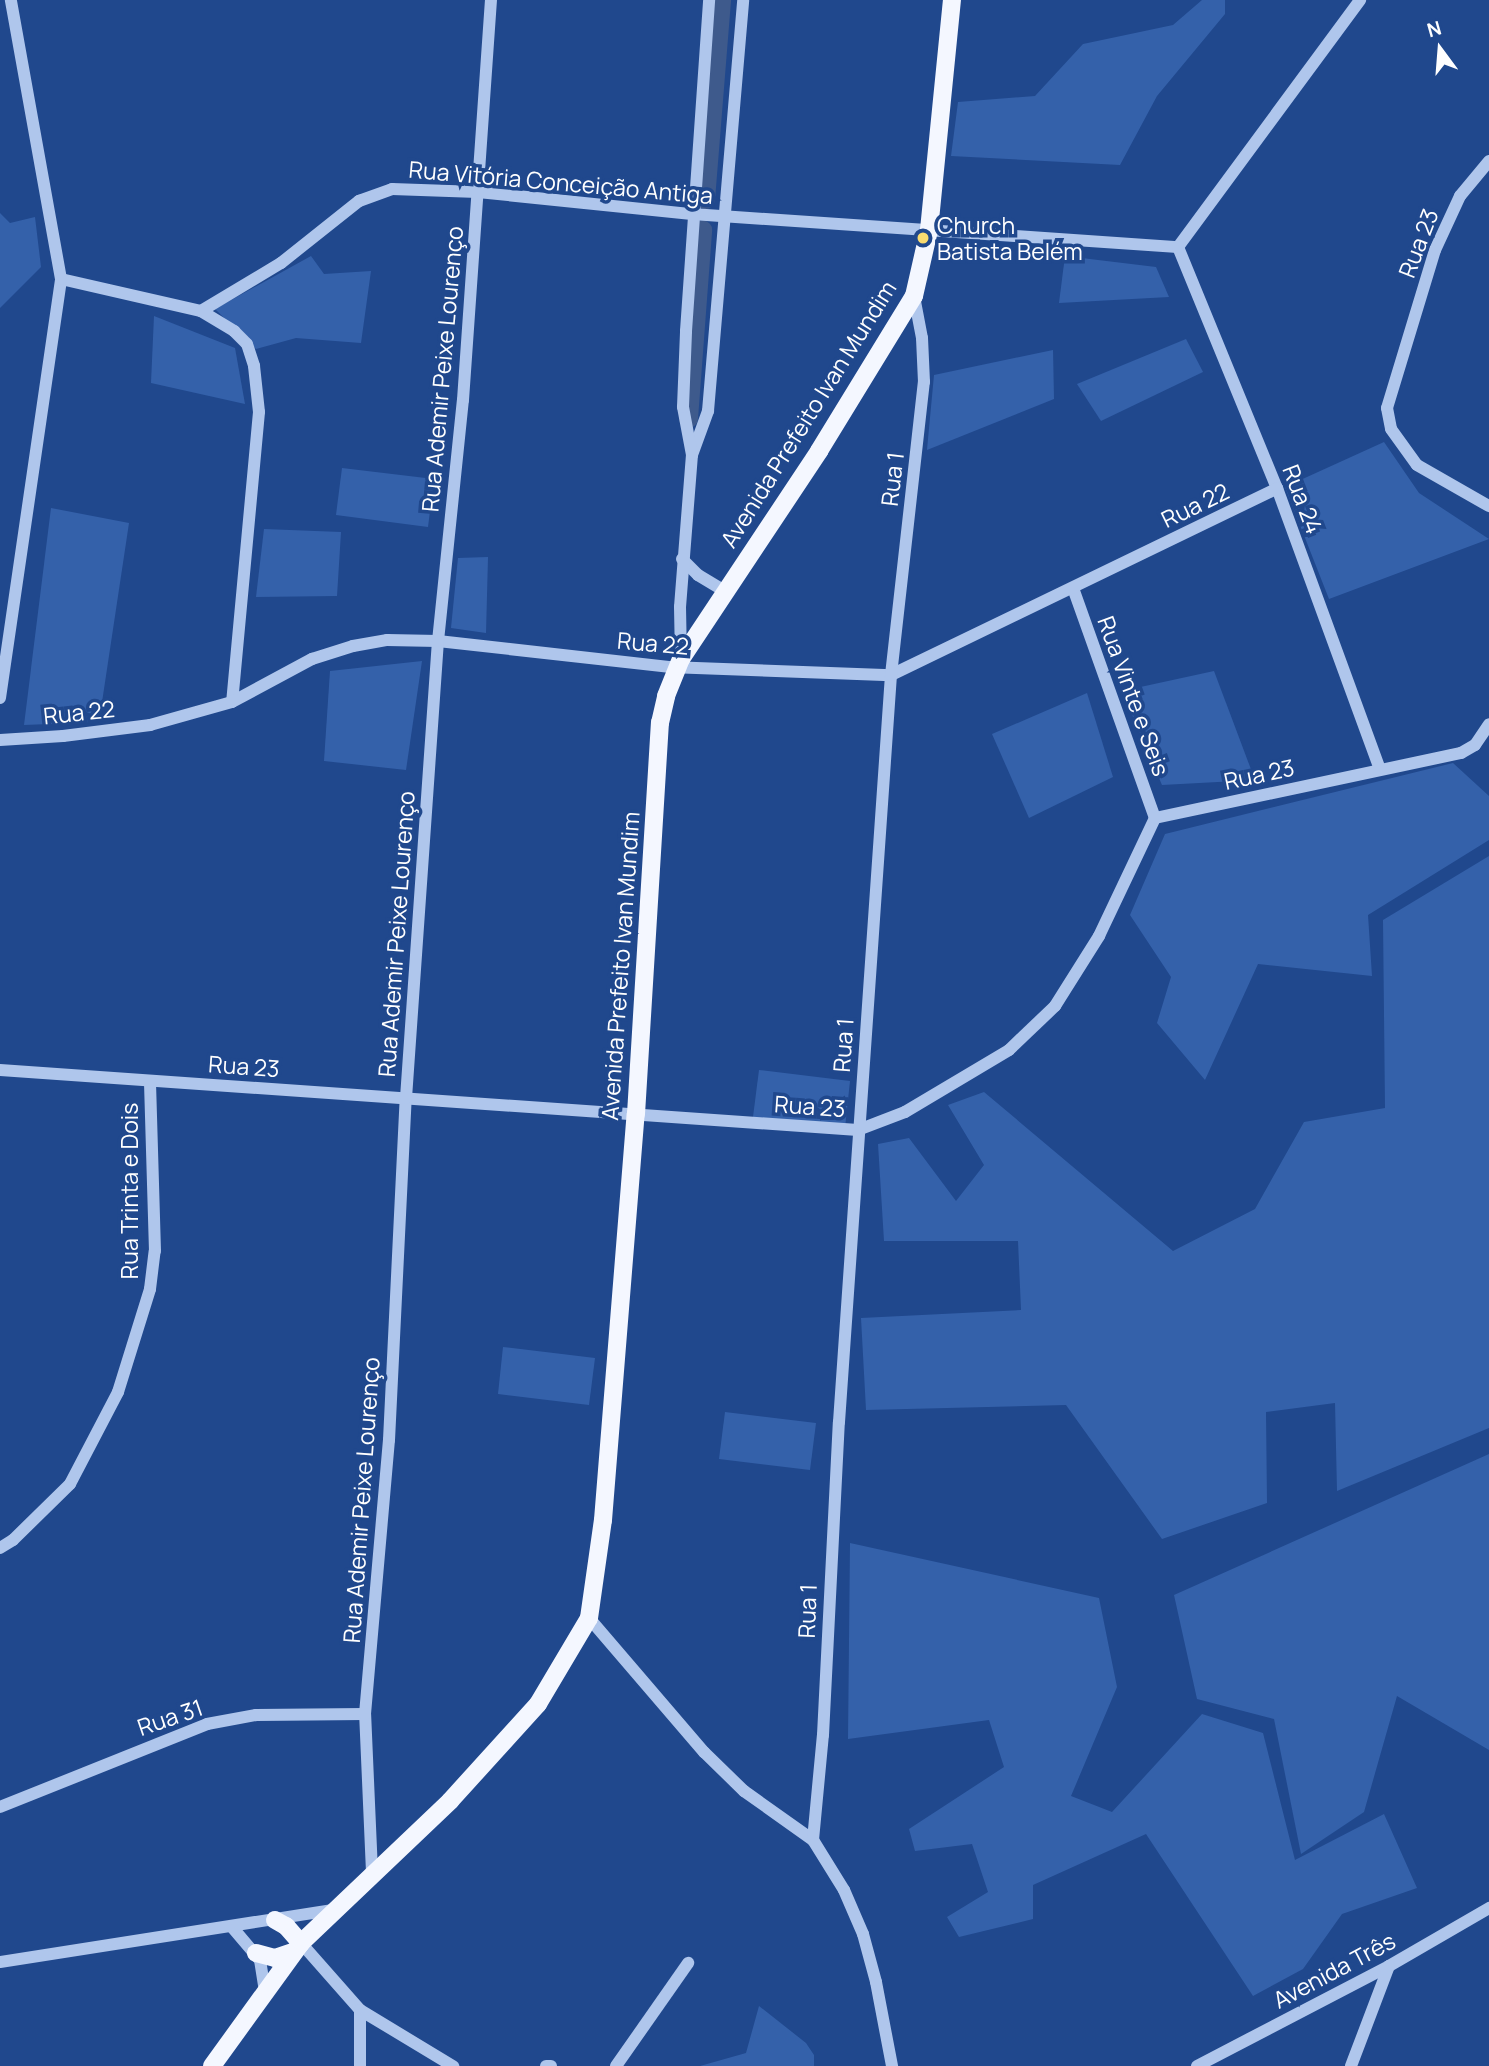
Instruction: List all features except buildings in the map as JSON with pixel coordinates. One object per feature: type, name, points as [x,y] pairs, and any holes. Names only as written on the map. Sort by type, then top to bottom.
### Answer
[{"type":"main road","name":"Avenida Prefeito Ivan Mundim","points":[[212,2066],[298,1947],[372,1872],[450,1801],[538,1704],[589,1618],[603,1520],[636,1114],[660,723],[679,663],[819,451],[915,296],[929,230],[952,0]]},
{"type":"main road","points":[[254,1951],[275,1958],[298,1947],[286,1926],[269,1921]]},
{"type":"street","points":[[0,698],[61,279],[11,0]]},
{"type":"street","name":"Rua Ademir Peixe Lourenço","points":[[372,1872],[365,1714],[388,1440],[406,1098],[438,641],[463,400],[491,0]]},
{"type":"street","points":[[679,663],[682,559],[692,455],[708,411],[709,0]]},
{"type":"street","points":[[692,455],[683,407],[708,215],[743,0]]},
{"type":"street","points":[[929,230],[1178,247],[1360,0]]},
{"type":"street","name":"Rua 23","points":[[1489,161],[1460,197],[1435,250],[1387,408],[1391,429],[1417,465],[1489,506]]},
{"type":"street","name":"Rua Vitória Conceição Antiga","points":[[201,311],[281,263],[359,201],[392,189],[478,192],[708,215],[929,230]]},
{"type":"street","name":"Rua 24","points":[[1178,247],[1277,488],[1380,769]]},
{"type":"street","points":[[61,279],[201,311],[234,331],[247,344],[254,366],[259,412],[232,702]]},
{"type":"street","name":"Rua 1","points":[[813,1840],[823,1735],[831,1542],[891,675],[924,382],[922,338],[915,296]]},
{"type":"street","name":"Rua 22","points":[[0,740],[150,725],[232,702],[312,659],[353,646],[387,640],[438,641],[679,663],[891,675],[1277,488]]},
{"type":"street","points":[[682,559],[698,575],[726,592]]},
{"type":"street","name":"Rua Vinte e Seis","points":[[1073,588],[1155,818]]},
{"type":"street","name":"Rua 23","points":[[0,1070],[858,1130],[905,1112],[1009,1050],[1055,1006],[1099,936],[1155,818],[1461,753],[1475,745],[1489,724]]},
{"type":"street","name":"Rua Trinta e Dois","points":[[0,1548],[13,1540],[70,1484],[118,1392],[150,1289],[155,1251],[150,1081]]},
{"type":"street","points":[[589,1618],[704,1752],[744,1791],[813,1840],[844,1890],[863,1934],[876,1982],[892,2066]]},
{"type":"street","name":"Rua 31","points":[[0,1807],[207,1724],[256,1715],[365,1714]]},
{"type":"street","name":"Avenida Três","points":[[1197,2066],[1389,1966],[1489,1908]]},
{"type":"street","points":[[0,1962],[333,1910]]},
{"type":"street","points":[[254,1951],[252,1934],[269,1921]]},
{"type":"street","points":[[232,1927],[254,1951],[262,1968],[265,1991]]},
{"type":"street","points":[[298,1947],[360,2010],[453,2066]]},
{"type":"street","points":[[616,2066],[688,1963]]},
{"type":"street","points":[[1351,2066],[1389,1966]]},
{"type":"street","points":[[360,2010],[360,2066]]},
{"type":"street","points":[[546,2066],[551,2066]]},
{"type":"shaded area","points":[[1202,0],[1225,0],[1225,14],[1157,96],[1120,165],[951,156],[958,102],[1035,96],[1083,44],[1173,25]]},
{"type":"shaded area","points":[[0,213],[10,223],[35,217],[41,267],[0,308]]},
{"type":"shaded area","points":[[311,256],[324,274],[371,271],[361,343],[296,338],[256,349],[215,309]]},
{"type":"shaded area","points":[[1065,256],[1156,267],[1169,297],[1059,303]]},
{"type":"shaded area","points":[[154,316],[235,348],[245,404],[151,383]]},
{"type":"shaded area","points":[[1186,339],[1203,372],[1101,421],[1077,384]]},
{"type":"shaded area","points":[[1053,350],[1054,399],[927,450],[934,375]]},
{"type":"shaded area","points":[[1384,442],[1419,493],[1489,539],[1329,599],[1285,487]]},
{"type":"shaded area","points":[[342,468],[434,479],[428,527],[336,515]]},
{"type":"shaded area","points":[[51,508],[129,523],[99,722],[24,725]]},
{"type":"shaded area","points":[[264,529],[341,532],[337,596],[256,597]]},
{"type":"shaded area","points":[[488,557],[486,633],[451,628],[458,558]]},
{"type":"shaded area","points":[[422,661],[406,770],[324,761],[330,671]]},
{"type":"shaded area","points":[[1214,671],[1255,780],[1162,785],[1122,691]]},
{"type":"shaded area","points":[[1087,693],[1113,777],[1029,818],[992,734]]},
{"type":"shaded area","points":[[1453,763],[1489,796],[1489,840],[1368,915],[1372,976],[1258,964],[1205,1080],[1157,1023],[1171,977],[1130,915],[1165,834]]},
{"type":"shaded area","points":[[1489,856],[1489,1428],[1337,1491],[1335,1403],[1266,1412],[1267,1503],[1162,1539],[1066,1405],[866,1410],[861,1318],[1021,1310],[1018,1241],[884,1241],[878,1144],[909,1138],[956,1201],[984,1165],[948,1105],[984,1092],[1173,1251],[1255,1209],[1304,1122],[1385,1108],[1383,920]]},
{"type":"shaded area","points":[[759,1070],[850,1081],[845,1128],[753,1117]]},
{"type":"shaded area","points":[[503,1347],[595,1358],[589,1405],[498,1394]]},
{"type":"shaded area","points":[[725,1412],[816,1423],[810,1470],[719,1459]]},
{"type":"shaded area","points":[[1489,1454],[1489,1750],[1397,1696],[1364,1812],[1301,1854],[1274,1719],[1197,1699],[1174,1595]]},
{"type":"shaded area","points":[[850,1543],[1099,1598],[1117,1687],[1071,1796],[1112,1812],[1202,1714],[1263,1733],[1295,1860],[1384,1814],[1417,1888],[1342,1914],[1303,1969],[1253,1996],[1146,1834],[1033,1885],[1033,1919],[959,1937],[947,1917],[988,1892],[972,1844],[915,1851],[909,1829],[1004,1767],[989,1720],[848,1739]]},
{"type":"shaded area","points":[[759,2006],[806,2043],[814,2055],[814,2066],[700,2066],[746,2053]]},
{"type":"waterway","points":[[705,199],[721,0]]},
{"type":"waterway","points":[[688,418],[702,230]]},
{"type":"place","name":"Church Batista Belém","points":[[923,238]]}]
